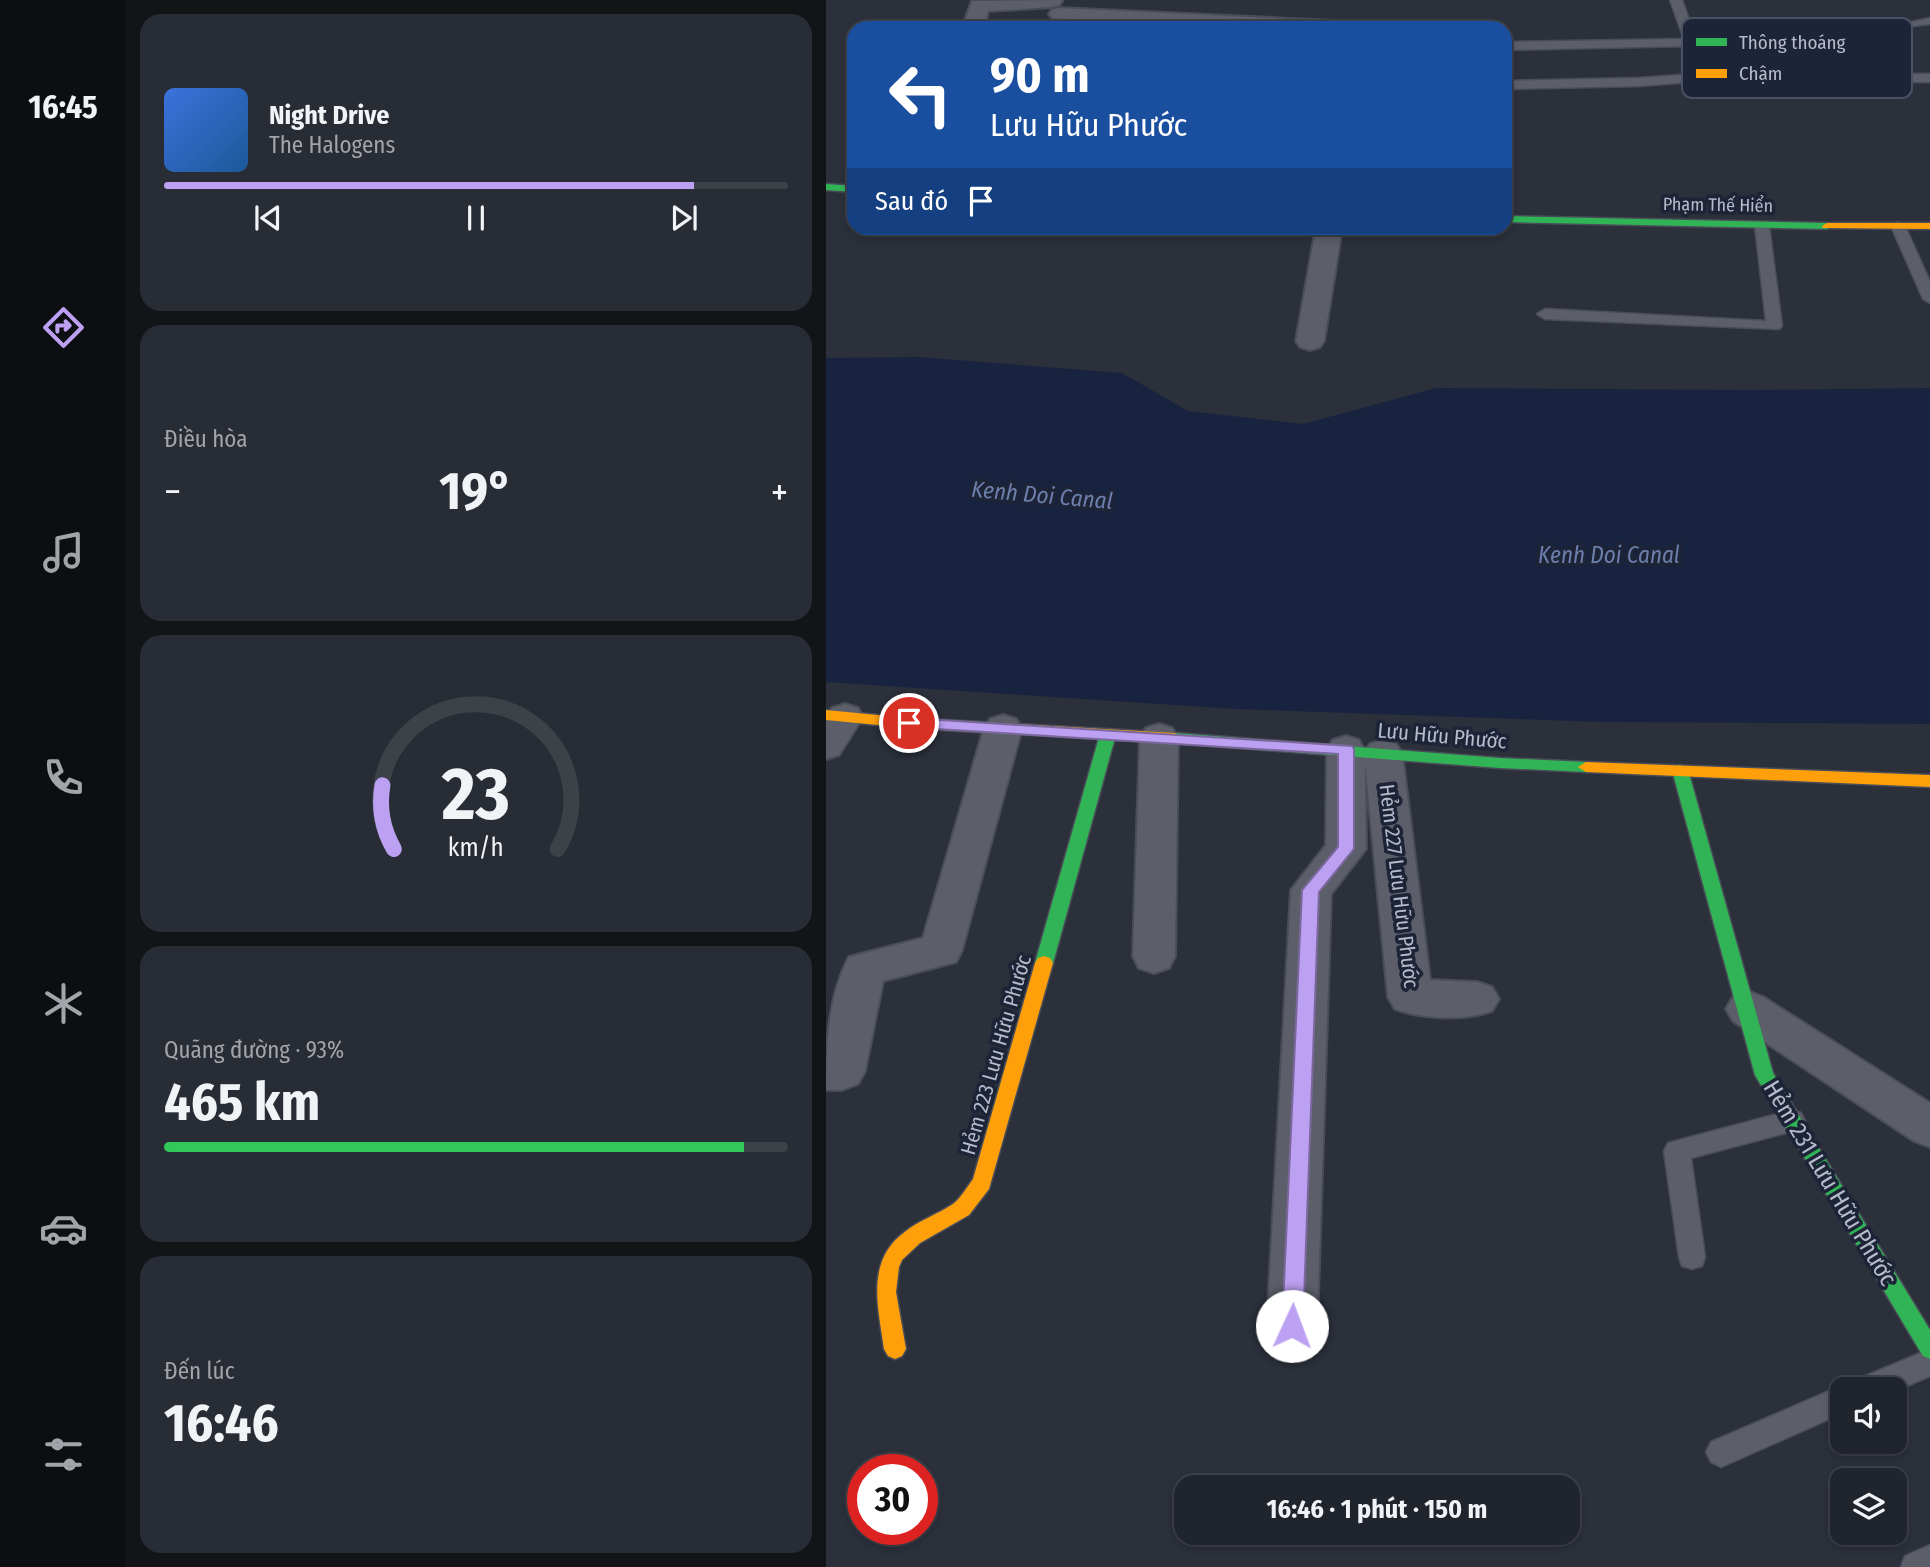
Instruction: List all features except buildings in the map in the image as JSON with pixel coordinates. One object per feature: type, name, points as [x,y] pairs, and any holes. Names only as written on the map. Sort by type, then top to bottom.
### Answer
[{"type":"street","points":[[976,21],[979,5],[1233,21]]},
{"type":"street","points":[[826,187],[847,188]]},
{"type":"street","name":"Phạm Thế Hiển","points":[[1512,219],[1762,226],[1930,226]]},
{"type":"street","points":[[1310,341],[1328,235]]},
{"type":"street","name":"Lưu Hữu Phước","points":[[832,726],[1003,728],[1364,751],[1500,763],[1930,781]]},
{"type":"street","points":[[826,1072],[842,1071],[864,969],[942,950],[1003,728]]},
{"type":"street","name":"Hẻm 223 Lưu Hữu Phước","points":[[895,1349],[886,1286],[892,1257],[907,1238],[939,1224],[965,1207],[982,1183],[1108,734]]},
{"type":"street","points":[[1154,956],[1159,737]]},
{"type":"street","points":[[1292,1326],[1311,890],[1346,849],[1364,751]]},
{"type":"street","name":"Hẻm 227 Lưu Hữu Phước","points":[[1364,751],[1410,997],[1477,999]]},
{"type":"street","name":"Hẻm 231 Lưu Hữu Phước","points":[[1680,770],[1764,1075],[1930,1349]]},
{"type":"street","points":[[1748,1009],[1930,1127]]},
{"type":"lane","points":[[1676,0],[1682,18]]},
{"type":"lane","points":[[1913,23],[1930,20]]},
{"type":"lane","points":[[1512,46],[1682,42]]},
{"type":"lane","points":[[1912,78],[1930,78]]},
{"type":"lane","points":[[1512,85],[1682,79]]},
{"type":"lane","points":[[1545,314],[1774,326],[1762,226]]},
{"type":"lane","points":[[1898,226],[1930,299]]},
{"type":"lane","points":[[1692,1257],[1677,1151],[1792,1121]]},
{"type":"lane","points":[[1896,1377],[1930,1362]]},
{"type":"lane","points":[[1721,1452],[1830,1405]]},
{"type":"lane","points":[[1916,1567],[1930,1560]]},
{"type":"water","name":"Kenh Doi Canal","points":[[918,357],[1122,373],[1188,411],[1303,424],[1436,388],[1930,388],[1930,724],[1605,722],[1236,709],[826,682],[826,358]]},
{"type":"traffic: fast","points":[[826,187],[847,188]]},
{"type":"traffic: fast","points":[[1512,219],[1827,226]]},
{"type":"traffic: fast","points":[[1044,963],[1108,734]]},
{"type":"traffic: fast","points":[[1175,738],[1586,767]]},
{"type":"traffic: fast","points":[[1680,770],[1764,1075],[1930,1349]]},
{"type":"traffic: slow","points":[[1827,226],[1930,226]]},
{"type":"traffic: slow","points":[[826,715],[909,723],[1175,738]]},
{"type":"traffic: slow","points":[[1586,767],[1930,781]]},
{"type":"traffic: slow","points":[[895,1349],[886,1292],[889,1267],[895,1254],[913,1237],[962,1209],[982,1183],[1044,963]]},
{"type":"route","points":[[909,723],[1346,749],[1346,849],[1311,890],[1292,1326]]}]
